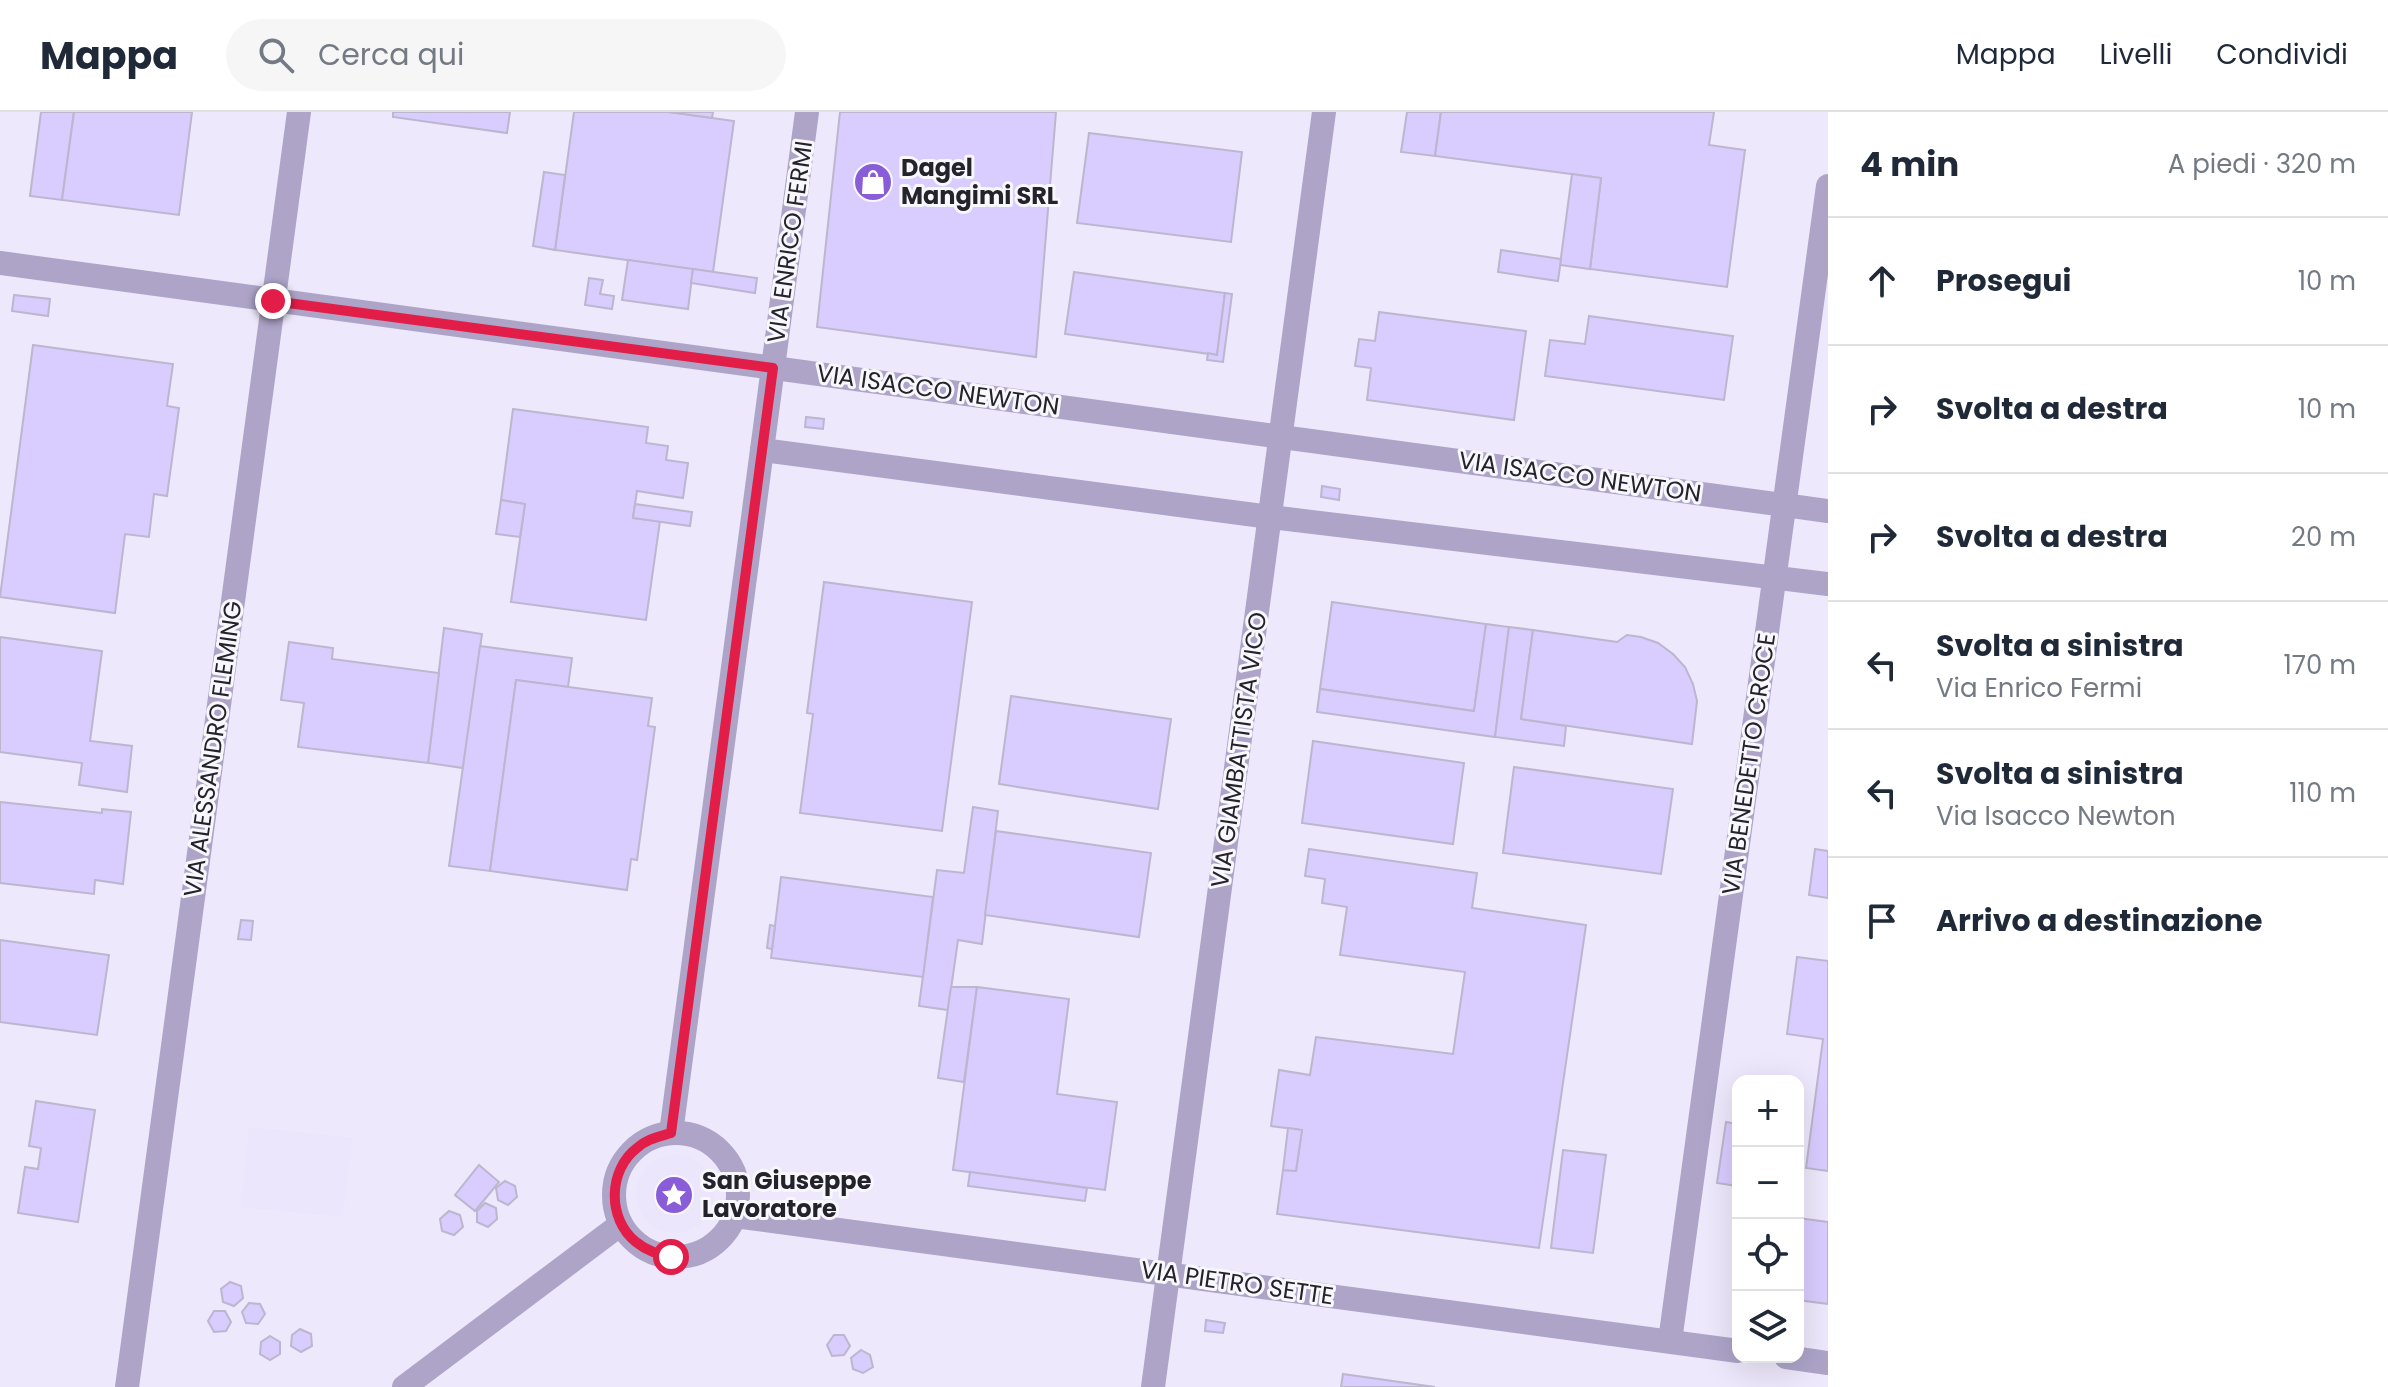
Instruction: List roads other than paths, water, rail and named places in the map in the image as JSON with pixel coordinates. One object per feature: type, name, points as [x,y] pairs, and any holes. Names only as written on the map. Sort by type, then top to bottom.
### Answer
[{"type":"street","name":"VIA ALESSANDRO FLEMING","points":[[127,1387],[299,112]]},
{"type":"street","name":"VIA ENRICO FERMI","points":[[671,1133],[807,112]]},
{"type":"street","name":"VIA GIAMBATTISTA VICO","points":[[1153,1387],[1324,112]]},
{"type":"street","name":"VIA BENEDETTO CROCE","points":[[1670,1341],[1828,186]]},
{"type":"street","name":"VIA ISACCO NEWTON","points":[[0,263],[1828,511]]},
{"type":"street","points":[[762,450],[1270,517],[1828,584]]},
{"type":"street","points":[[671,1133],[692,1135],[710,1143],[725,1157],[735,1175],[738,1196],[735,1216],[725,1233],[710,1247],[691,1255],[671,1257],[651,1252],[634,1241],[621,1224],[615,1205],[615,1185],[622,1166],[634,1149],[651,1138],[671,1133]]},
{"type":"street","name":"VIA PIETRO SETTE","points":[[735,1216],[1732,1350]]},
{"type":"street","points":[[404,1387],[621,1224]]},
{"type":"street","points":[[1804,1360],[1828,1363]]},
{"type":"place","name":"Dagel Mangimi SRL","points":[[873,182]]},
{"type":"place","name":"San Giuseppe Lavoratore","points":[[674,1195]]}]
